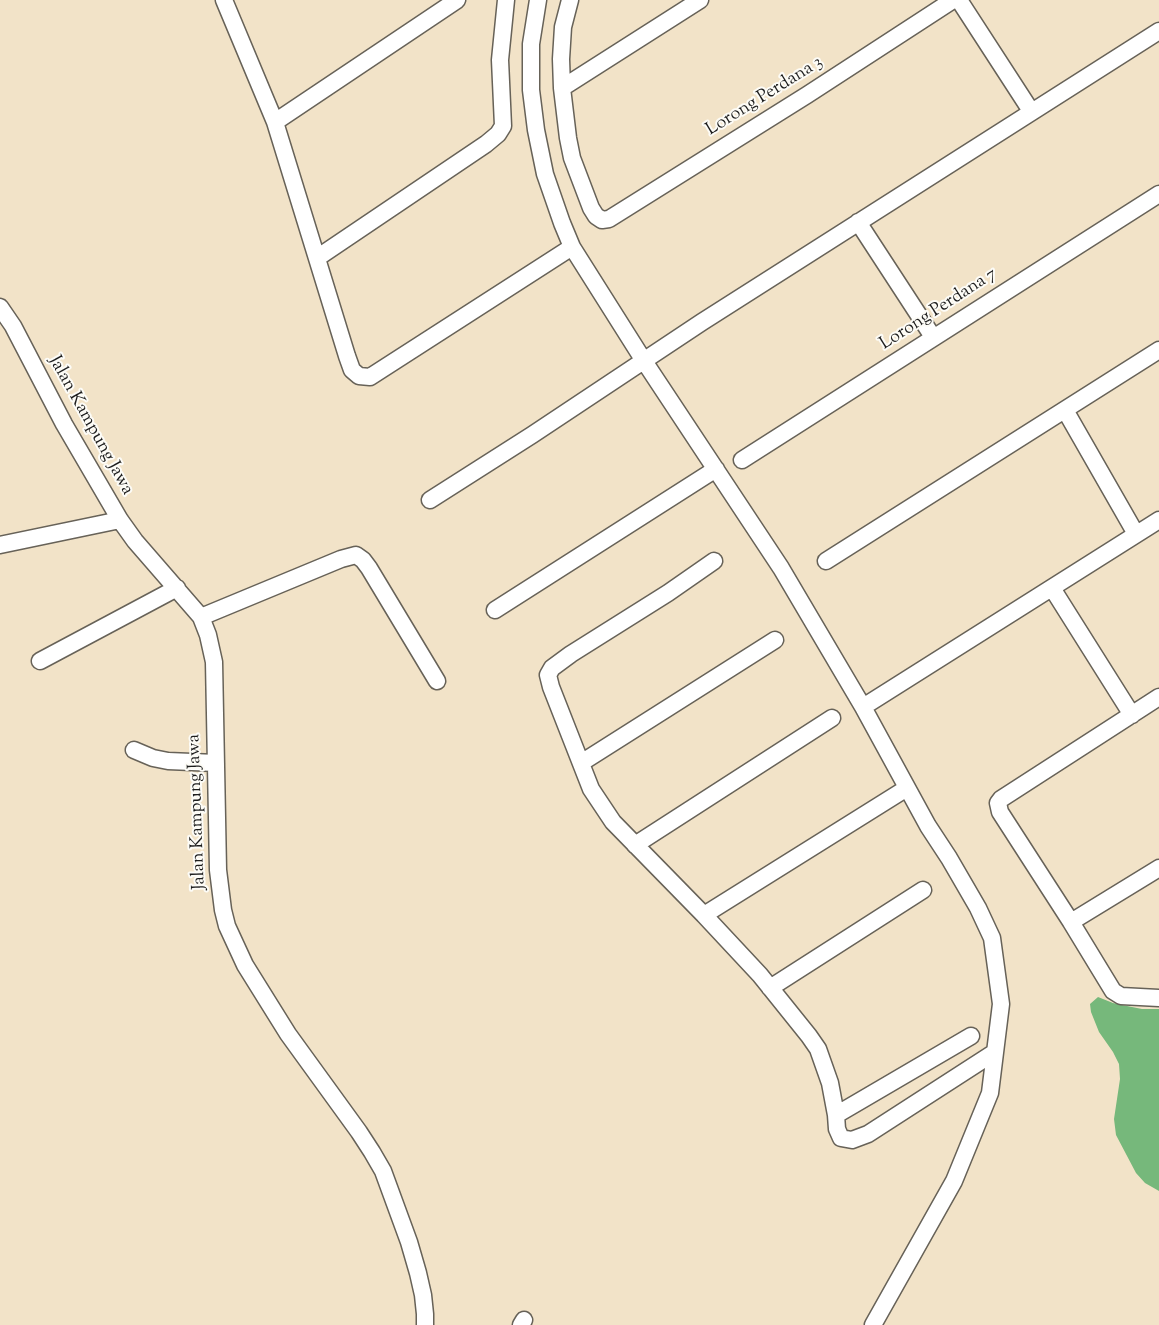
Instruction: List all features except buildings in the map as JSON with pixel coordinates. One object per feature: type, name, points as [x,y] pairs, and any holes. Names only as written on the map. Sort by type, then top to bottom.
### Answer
[{"type":"street","points":[[224,0],[275,122],[352,370],[359,376],[370,377],[572,247]]},
{"type":"street","points":[[275,122],[457,0]]},
{"type":"street","points":[[317,258],[498,134],[503,126],[500,60],[506,0]]},
{"type":"street","points":[[538,0],[531,44],[531,90],[536,130],[545,174],[572,247],[644,361],[781,568],[863,707],[928,826],[978,908],[992,938],[1002,1004],[990,1093],[954,1181],[873,1325]]},
{"type":"street","points":[[562,88],[563,27],[570,0]]},
{"type":"street","points":[[562,88],[700,0]]},
{"type":"street","name":"Lorong Perdana 3","points":[[562,88],[572,158],[591,208],[596,216],[602,220],[609,219],[807,95],[953,0]]},
{"type":"street","points":[[959,0],[1031,111]]},
{"type":"street","points":[[430,500],[532,436],[858,222],[1159,31]]},
{"type":"street","name":"Lorong Perdana 7","points":[[742,460],[1159,194]]},
{"type":"street","points":[[858,222],[933,337]]},
{"type":"street","name":"Jalan Kampung Jawa","points":[[0,307],[13,326],[64,424],[120,520],[135,541],[201,617],[208,634],[214,662],[218,870],[227,926],[245,966],[288,1034],[363,1139],[383,1171],[409,1242],[418,1273],[425,1325]]},
{"type":"street","points":[[826,561],[1159,350]]},
{"type":"street","points":[[1065,410],[1136,534]]},
{"type":"street","points":[[494,610],[716,469]]},
{"type":"street","points":[[0,545],[120,520]]},
{"type":"street","points":[[863,707],[1159,520]]},
{"type":"street","points":[[201,617],[356,555],[369,568],[437,681]]},
{"type":"street","points":[[714,561],[668,593],[571,654],[552,668],[548,675],[591,789],[613,822],[704,915],[770,988],[809,1036],[818,1049],[830,1083],[837,1129],[841,1138],[852,1140],[868,1134],[995,1052]]},
{"type":"street","points":[[40,661],[177,588]]},
{"type":"street","points":[[1052,588],[1132,715]]},
{"type":"street","points":[[581,763],[775,640]]},
{"type":"street","points":[[1159,697],[1001,799],[998,803],[1000,812],[1113,991],[1121,996],[1159,998]]},
{"type":"street","points":[[635,845],[832,718]]},
{"type":"street","points":[[134,750],[153,758],[168,761],[216,763]]},
{"type":"street","points":[[704,915],[907,788]]},
{"type":"street","points":[[1071,922],[1159,868]]},
{"type":"street","points":[[770,988],[923,890]]},
{"type":"street","points":[[836,1116],[971,1036]]},
{"type":"green space","points":[[1098,997],[1113,1003],[1142,1009],[1159,1009],[1159,1191],[1145,1183],[1136,1173],[1116,1135],[1114,1119],[1120,1079],[1119,1064],[1099,1032],[1091,1012],[1090,1004]]}]
